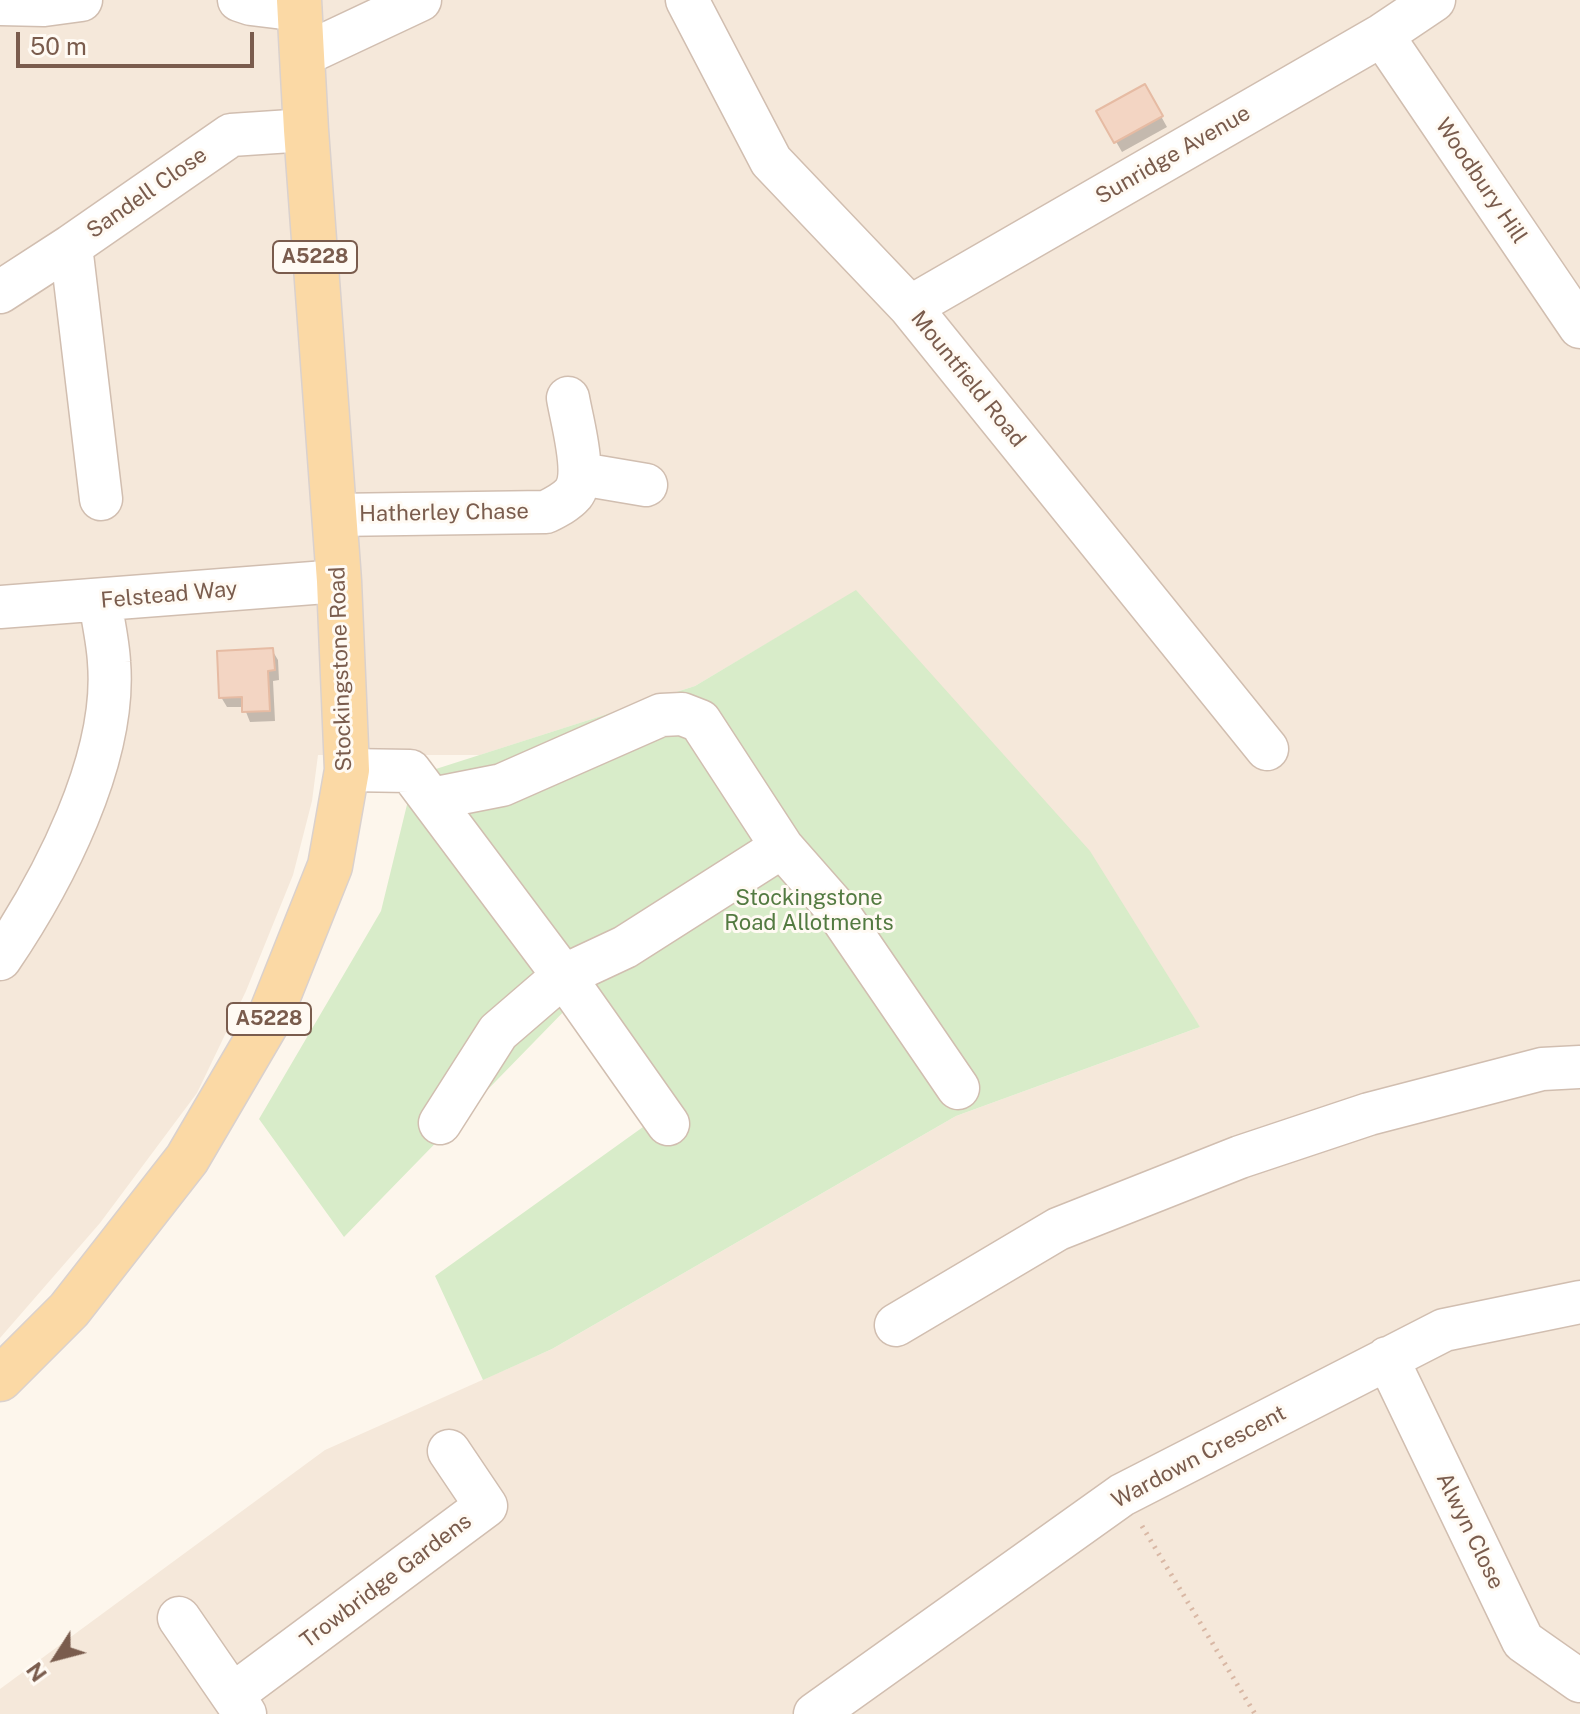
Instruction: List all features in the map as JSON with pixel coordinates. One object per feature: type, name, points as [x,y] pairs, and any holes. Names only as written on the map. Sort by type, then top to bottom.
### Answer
[{"type":"main road","name":"Stockingstone Road","points":[[0,1379],[69,1310],[187,1159],[269,1019],[330,866],[347,770],[339,581],[306,130],[300,5]]},
{"type":"street","points":[[0,4],[44,5],[81,0]]},
{"type":"street","points":[[239,0],[251,4],[300,5]]},
{"type":"street","points":[[303,55],[420,0]]},
{"type":"street","name":"Mountfield Road","points":[[687,0],[771,161],[910,307],[1267,749]]},
{"type":"street","name":"Sunridge Avenue","points":[[910,307],[1382,35],[1434,0]]},
{"type":"street","name":"Woodbury Hill","points":[[1382,35],[1580,327]]},
{"type":"street","name":"Sandell Close","points":[[0,292],[231,135],[306,130]]},
{"type":"street","points":[[71,246],[101,499]]},
{"type":"street","points":[[568,398],[581,474],[646,485]]},
{"type":"street","name":"Hatherley Chase","points":[[334,515],[546,512],[565,502],[576,491],[581,474]]},
{"type":"street","name":"Felstead Way","points":[[0,607],[339,581]]},
{"type":"street","points":[[0,959],[22,927],[55,862],[83,803],[98,762],[107,713],[110,664],[100,601]]},
{"type":"street","points":[[431,799],[502,785],[661,715],[682,714],[700,721],[782,847],[833,905],[958,1088]]},
{"type":"street","points":[[347,770],[410,771],[563,976],[668,1124]]},
{"type":"street","points":[[440,1123],[498,1032],[563,976],[625,947],[782,847]]},
{"type":"street","points":[[896,1325],[1058,1229],[1240,1157],[1369,1114],[1542,1069],[1580,1067]]},
{"type":"street","name":"Wardown Crescent","points":[[815,1714],[1122,1495],[1444,1330],[1580,1302]]},
{"type":"street","name":"Alwyn Close","points":[[1387,1358],[1523,1641],[1580,1681]]},
{"type":"street","name":"Trowbridge Gardens","points":[[179,1618],[239,1705],[486,1506],[449,1451]]},
{"type":"path","points":[[1122,1495],[1255,1714]]},
{"type":"shaded area","points":[[0,0],[1580,0],[1580,1714],[0,1714],[0,1689],[325,1450],[552,1349],[956,1116],[1200,1027],[856,591],[695,686],[480,755],[318,755],[312,801],[293,875],[246,991],[197,1093],[100,1223],[0,1338]]},
{"type":"green space","name":"Stockingstone Road Allotments","points":[[856,590],[1090,851],[1200,1027],[956,1116],[552,1349],[483,1380],[435,1276],[650,1122],[572,1003],[344,1237],[259,1119],[381,911],[414,776],[695,686]]},
{"type":"building","points":[[1145,84],[1163,116],[1114,143],[1096,111]]},
{"type":"building","points":[[273,648],[275,670],[268,671],[270,711],[242,712],[242,697],[219,698],[217,651]]}]
